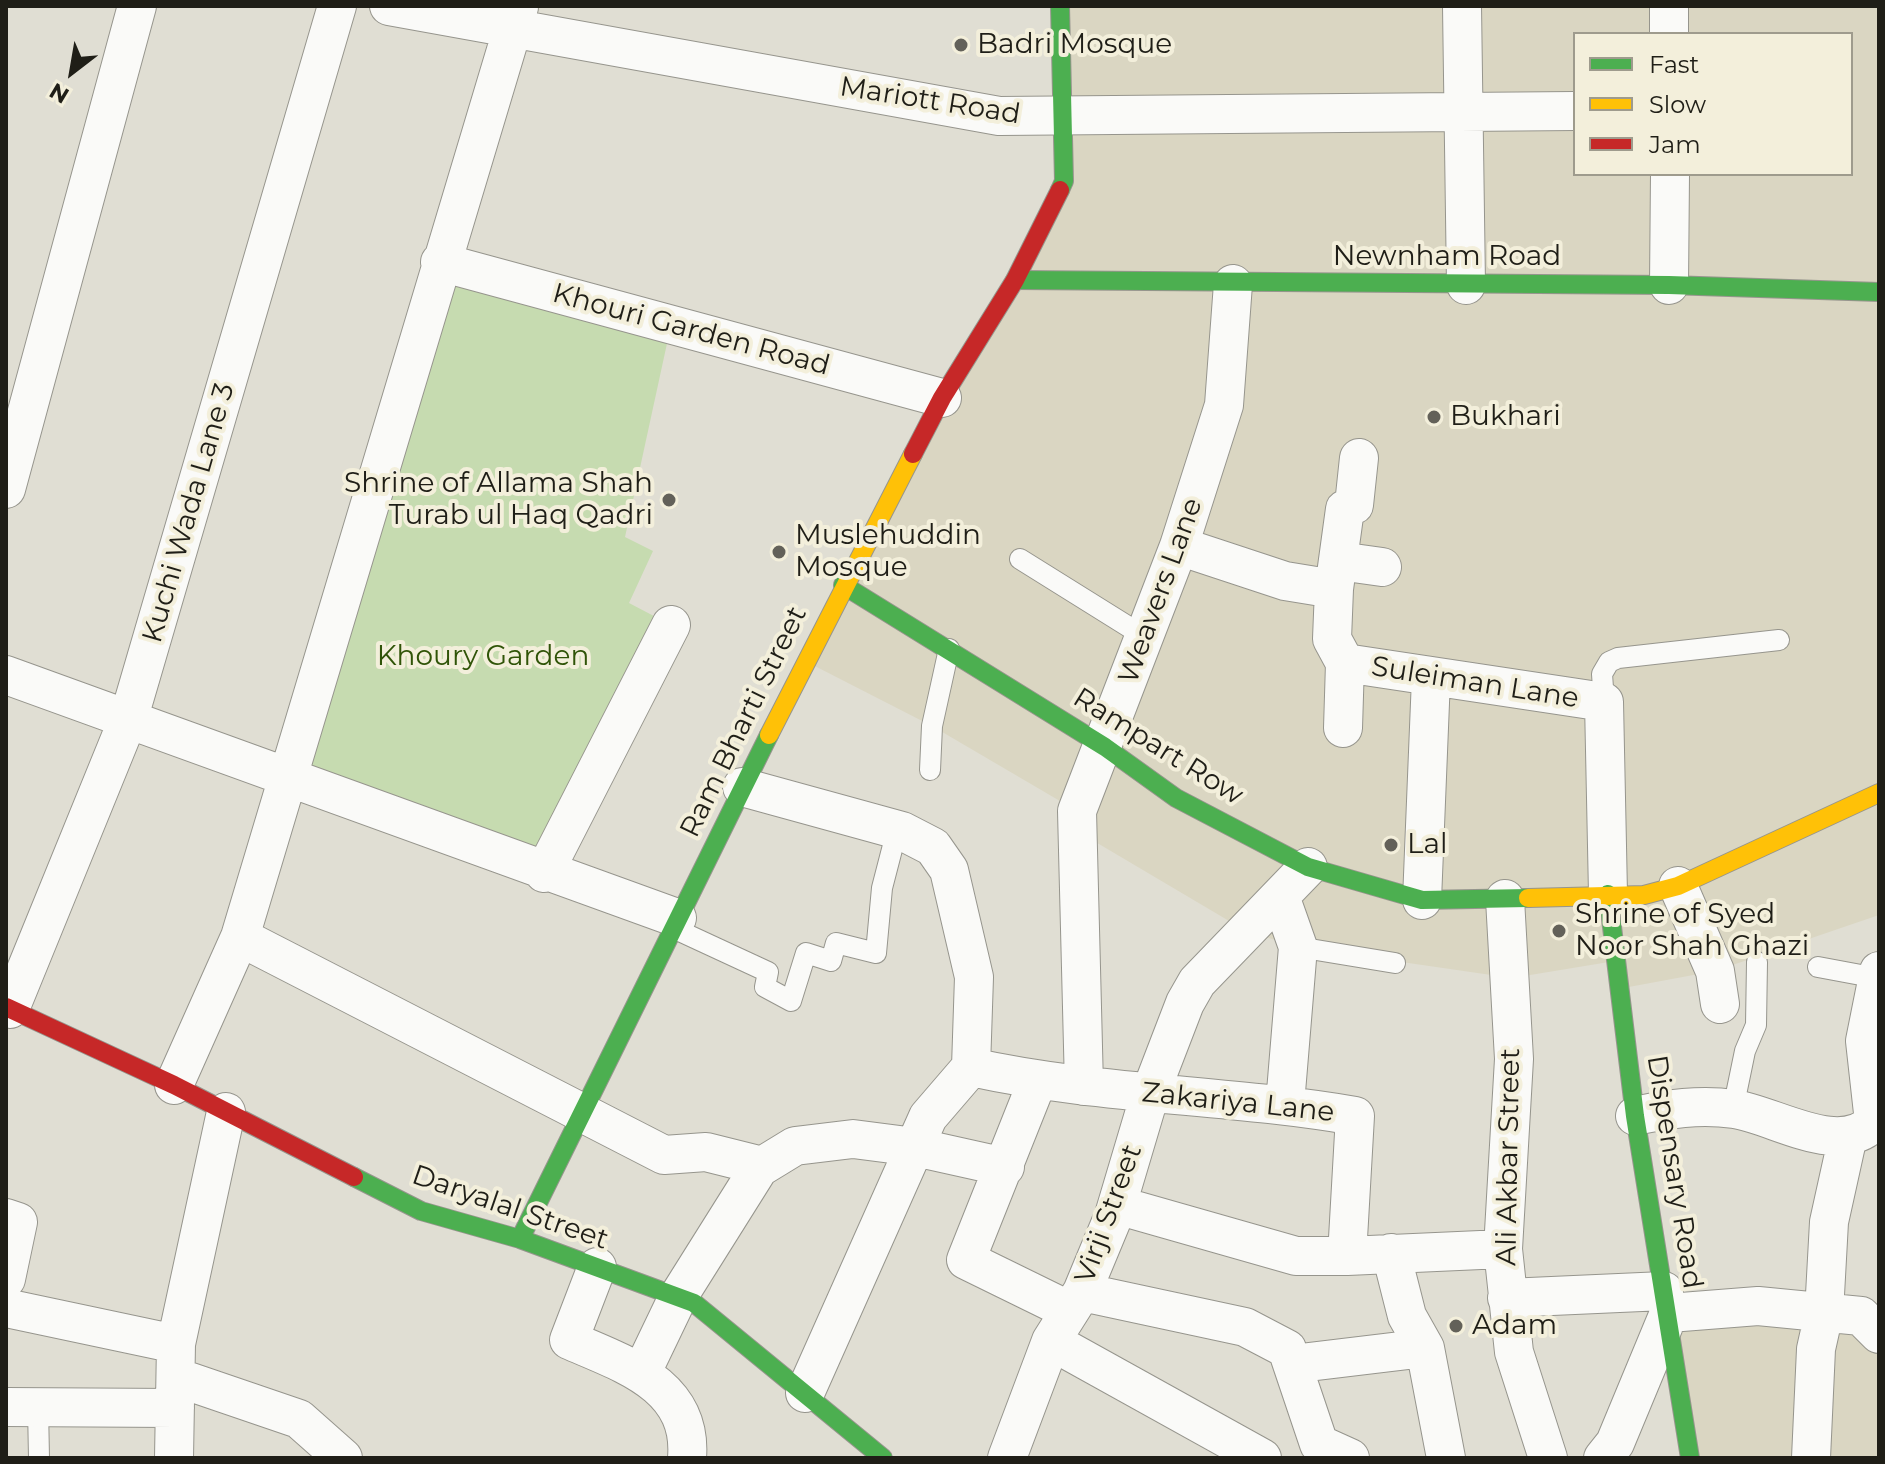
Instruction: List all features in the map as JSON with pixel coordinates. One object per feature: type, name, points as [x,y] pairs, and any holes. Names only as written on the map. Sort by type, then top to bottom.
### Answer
[{"type":"street","points":[[6,489],[137,6]]},
{"type":"street","name":"Kuchi Wada Lane 3","points":[[8,1008],[129,717],[337,6]]},
{"type":"street","name":"Mariott Road","points":[[389,6],[516,17],[999,116],[1573,111]]},
{"type":"street","name":"Ram Bharti Street","points":[[520,1239],[843,585],[942,398],[1015,280],[1064,181],[1060,6]]},
{"type":"street","points":[[1462,6],[1466,285]]},
{"type":"street","points":[[1669,6],[1669,32]]},
{"type":"street","points":[[174,1085],[240,937],[516,17]]},
{"type":"street","points":[[1669,285],[1670,176]]},
{"type":"street","name":"Khouri Garden Road","points":[[440,262],[942,398]]},
{"type":"street","name":"Newnham Road","points":[[1015,280],[1669,285],[1879,292]]},
{"type":"street","name":"Weavers Lane","points":[[1084,1086],[1077,811],[1105,747],[1179,546],[1224,405],[1233,284]]},
{"type":"street","name":"Suleiman Lane","points":[[1359,458],[1354,505],[1345,509],[1336,575],[1332,639],[1345,663],[1604,702],[1608,894]]},
{"type":"street","points":[[1179,546],[1285,581],[1382,567]]},
{"type":"street","name":"Rampart Row","points":[[843,585],[1105,747],[1176,798],[1308,867],[1422,900],[1644,895],[1678,886],[1876,805]]},
{"type":"street","points":[[544,873],[671,625]]},
{"type":"street","points":[[1343,728],[1345,663]]},
{"type":"street","points":[[6,675],[129,717],[675,923]]},
{"type":"street","points":[[1422,900],[1431,678]]},
{"type":"street","points":[[742,787],[897,830],[933,847],[949,870],[974,977],[971,1067],[928,1117],[805,1393]]},
{"type":"street","name":"Virji Street","points":[[1007,1458],[1117,1205],[1150,1094],[1185,1003],[1197,982],[1308,867]]},
{"type":"street","points":[[1678,886],[1715,971],[1720,1004]]},
{"type":"street","name":"Dispensary Road","points":[[1608,894],[1635,1116],[1690,1458]]},
{"type":"street","points":[[1280,896],[1298,947],[1285,1104]]},
{"type":"street","name":"Ali Akbar Street","points":[[1505,899],[1514,1059],[1503,1249],[1514,1352],[1548,1458]]},
{"type":"street","points":[[240,937],[664,1155],[706,1152],[762,1166]]},
{"type":"street","points":[[1811,1458],[1816,1349],[1824,1313],[1829,1222],[1867,1127],[1865,1041],[1878,974]]},
{"type":"street","name":"Daryalal Street","points":[[8,1008],[174,1085],[421,1211],[520,1239],[694,1303],[882,1458]]},
{"type":"street","name":"Zakariya Lane","points":[[971,1067],[1037,1082],[1285,1104],[1355,1116],[1347,1256]]},
{"type":"street","points":[[1037,1082],[966,1260],[1067,1314],[1262,1458]]},
{"type":"street","points":[[1635,1116],[1677,1107],[1733,1109],[1831,1137],[1867,1127]]},
{"type":"street","points":[[174,1458],[176,1377],[226,1112]]},
{"type":"street","points":[[642,1372],[678,1297],[762,1166],[795,1146],[853,1139],[915,1147],[1005,1167]]},
{"type":"street","points":[[1117,1205],[1296,1256],[1503,1249]]},
{"type":"street","points":[[6,1218],[18,1222],[6,1279]]},
{"type":"street","points":[[1391,1253],[1407,1316],[1425,1348],[1446,1458]]},
{"type":"street","points":[[597,1267],[569,1340],[642,1372],[681,1411],[689,1437],[687,1458]]},
{"type":"street","points":[[1507,1298],[1758,1306],[1861,1316],[1879,1334]]},
{"type":"street","points":[[1603,1458],[1615,1443],[1667,1302]]},
{"type":"street","points":[[6,1308],[176,1377],[299,1419],[343,1458]]},
{"type":"street","points":[[1067,1314],[1245,1327],[1287,1349],[1327,1453]]},
{"type":"street","points":[[1292,1364],[1425,1348]]},
{"type":"street","points":[[22,1407],[176,1377]]},
{"type":"lane","points":[[1020,559],[1145,637]]},
{"type":"lane","points":[[1604,702],[1602,674],[1609,662],[1618,658],[1779,640]]},
{"type":"lane","points":[[930,770],[932,726],[949,649]]},
{"type":"lane","points":[[675,923],[768,972],[765,987],[791,1001],[806,953],[831,961],[836,943],[876,953],[882,888],[897,830]]},
{"type":"lane","points":[[1298,947],[1395,963]]},
{"type":"lane","points":[[1733,1109],[1745,1051],[1756,1025],[1757,962]]},
{"type":"lane","points":[[1818,967],[1878,974]]},
{"type":"lane","points":[[22,1407],[39,1458]]},
{"type":"shaded area","points":[[1060,6],[1879,6],[1879,915],[1715,971],[1618,989],[1615,961],[1512,978],[1298,947],[1246,931],[1077,831],[1077,811],[932,726],[805,661],[1064,181]]},
{"type":"shaded area","points":[[1669,1313],[1879,1334],[1879,1458],[1687,1458]]},
{"type":"green space","name":"Khoury Garden","points":[[440,262],[671,325],[625,537],[653,551],[629,603],[671,625],[544,873],[287,779]]},
{"type":"traffic: fast","points":[[1060,6],[1064,181],[1060,190]]},
{"type":"traffic: fast","points":[[1015,280],[1669,285],[1879,292]]},
{"type":"traffic: fast","points":[[843,585],[1105,747],[1176,798],[1308,867],[1422,900],[1528,898]]},
{"type":"traffic: fast","points":[[520,1239],[769,735]]},
{"type":"traffic: fast","points":[[1608,894],[1635,1116],[1690,1458]]},
{"type":"traffic: fast","points":[[354,1177],[421,1211],[520,1239],[694,1303],[883,1458]]},
{"type":"traffic: slow","points":[[769,735],[913,454]]},
{"type":"traffic: slow","points":[[1528,898],[1644,895],[1678,886],[1879,793]]},
{"type":"traffic: jam","points":[[913,454],[942,398],[1015,280],[1060,190]]},
{"type":"traffic: jam","points":[[6,1007],[174,1085],[354,1177]]},
{"type":"place","name":"Badri Mosque","points":[[961,45]]},
{"type":"place","name":"Bukhari","points":[[1434,417]]},
{"type":"place","name":"Shrine of Allama Shah Turab ul Haq Qadri","points":[[669,500]]},
{"type":"place","name":"Muslehuddin Mosque","points":[[779,552]]},
{"type":"place","name":"Lal","points":[[1391,845]]},
{"type":"place","name":"Shrine of Syed Noor Shah Ghazi","points":[[1559,931]]},
{"type":"place","name":"Adam","points":[[1456,1326]]}]
